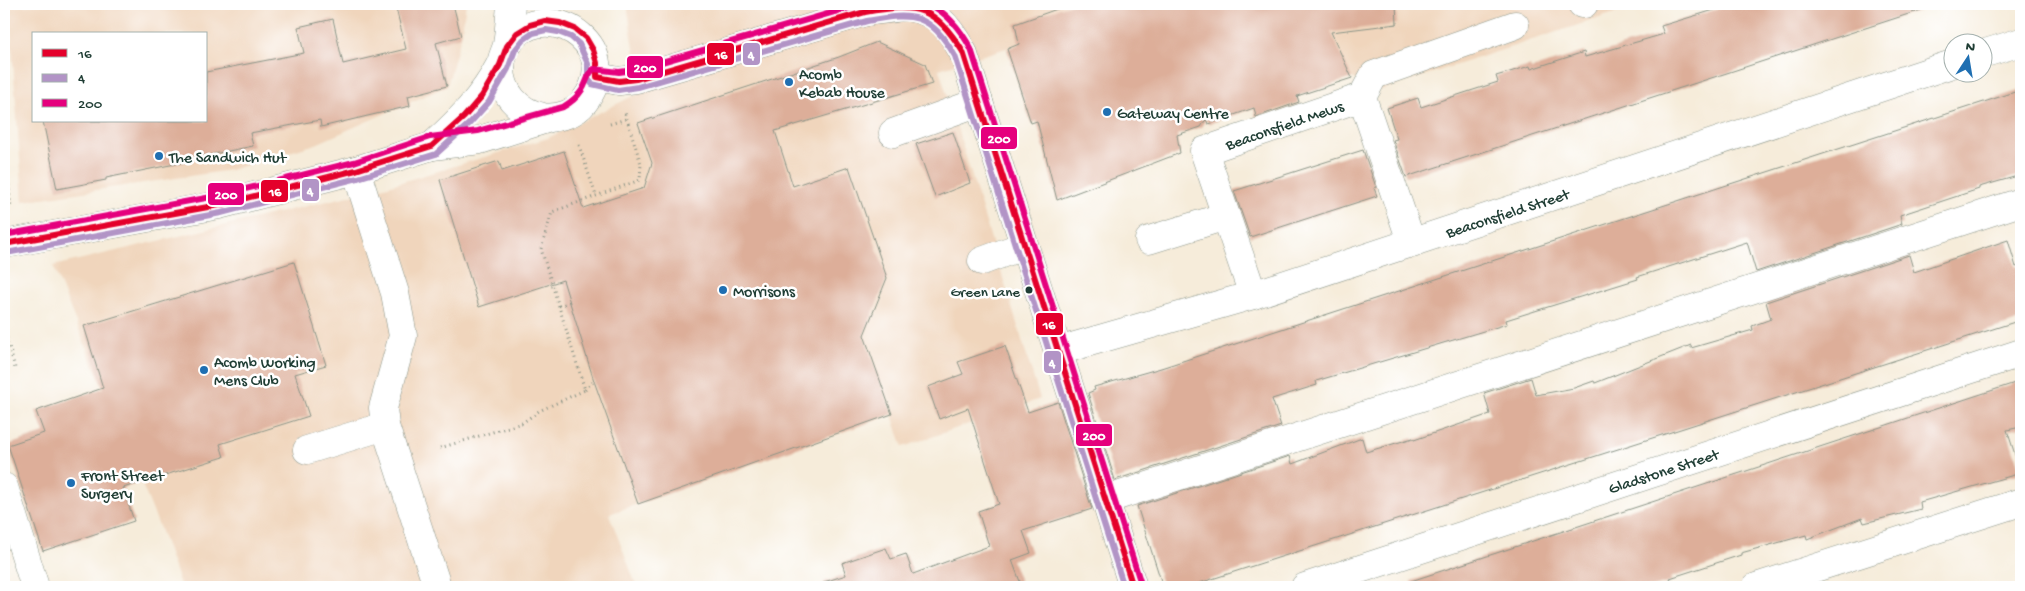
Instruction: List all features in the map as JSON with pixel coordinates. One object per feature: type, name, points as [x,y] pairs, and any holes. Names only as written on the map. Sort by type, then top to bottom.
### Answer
[{"type":"street","points":[[511,4],[503,56],[503,85],[514,103],[530,114],[550,118]]},
{"type":"street","points":[[9,244],[219,205],[356,170],[432,146],[480,140],[550,118],[567,115],[581,106],[591,93],[608,79],[636,79],[865,12],[908,5],[918,8],[929,12],[946,24],[963,52],[1023,246],[1133,587]]},
{"type":"street","points":[[432,146],[482,96],[516,33],[530,25],[545,21],[560,23],[573,16],[593,50],[597,63],[608,79]]},
{"type":"street","points":[[1362,97],[1374,76],[1515,25]]},
{"type":"street","points":[[1992,51],[2021,42]]},
{"type":"street","name":"Beaconsfield Street","points":[[1058,351],[1253,295],[1412,244],[1942,67]]},
{"type":"street","name":"Beaconsfield Mews","points":[[1253,295],[1204,151],[1362,97],[1412,244]]},
{"type":"street","points":[[893,133],[979,102]]},
{"type":"street","points":[[356,170],[395,293],[403,336],[383,408],[385,426],[436,583]]},
{"type":"street","points":[[1106,500],[2021,202]]},
{"type":"street","points":[[1150,240],[1226,216]]},
{"type":"street","points":[[982,261],[1023,246]]},
{"type":"street","name":"Gladstone Street","points":[[1305,587],[2021,353]]},
{"type":"street","points":[[307,450],[385,426]]},
{"type":"street","points":[[4,487],[35,587]]},
{"type":"street","points":[[1756,587],[2021,502]]},
{"type":"path","points":[[585,390],[541,249],[552,212],[640,180],[642,164],[626,119],[608,79]]},
{"type":"path","points":[[4,135],[9,244]]},
{"type":"path","points":[[578,142],[596,196]]},
{"type":"path","points":[[559,306],[570,302]]},
{"type":"path","points":[[4,328],[14,368]]},
{"type":"path","points":[[440,448],[522,423],[539,411],[585,390],[594,381]]},
{"type":"shaded area","points":[[47,4],[466,4],[461,36],[447,86],[316,144],[230,170],[23,201],[9,7]]},
{"type":"shaded area","points":[[627,4],[1071,4],[1016,24],[1019,44],[939,69],[1040,399],[903,447],[892,415],[609,514],[637,587],[181,587],[159,526],[53,266],[378,189],[548,138],[641,92]]},
{"type":"shaded area","points":[[1174,4],[1642,4],[1380,90],[1352,78],[1297,96],[1301,107],[1258,124],[1253,108],[1215,122]]},
{"type":"building","points":[[395,4],[453,4],[461,36],[436,43],[447,86],[408,96],[410,106],[321,127],[320,120],[250,133],[253,146],[106,178],[106,180],[57,189],[43,122],[208,122],[208,72],[304,53],[298,27],[333,19],[343,64],[406,49]]},
{"type":"building","points":[[1071,4],[1396,4],[1397,24],[1331,32],[1352,78],[1297,96],[1299,102],[1256,117],[1254,108],[1208,124],[1206,119],[1201,127],[1177,135],[1180,153],[1057,200],[1037,121],[1031,123],[1007,49],[1019,44],[1015,24]]},
{"type":"building","points":[[1734,4],[1920,4],[1921,10],[1406,177],[1393,140],[1397,139],[1387,108],[1418,98],[1421,107],[1498,82],[1496,76],[1530,66],[1531,69],[1584,52],[1585,57],[1664,34],[1661,26]]},
{"type":"building","name":"Morrisons","points":[[877,42],[925,64],[932,84],[775,131],[793,186],[849,167],[887,278],[864,335],[892,414],[638,504],[594,381],[563,280],[479,307],[440,180],[499,161],[502,171],[564,151],[583,208],[644,188],[652,163],[638,123],[839,57]]},
{"type":"building","points":[[2021,90],[2021,175],[1979,187],[1979,189],[1900,215],[1902,224],[1756,272],[1747,242],[1637,277],[1638,279],[1506,320],[1507,324],[1316,381],[1317,385],[1272,399],[1281,426],[1115,480],[1088,393],[1095,390],[1094,387],[1161,368]]},
{"type":"building","points":[[953,132],[970,183],[935,197],[916,144]]},
{"type":"building","points":[[1363,150],[1376,187],[1374,188],[1377,196],[1250,237],[1234,191]]},
{"type":"building","points":[[2008,240],[2016,267],[2021,265],[2021,320],[1187,587],[1163,587],[1137,506],[1290,456],[1292,464],[1362,438],[1366,452],[1413,438],[1414,440],[1490,414],[1484,393],[1531,378],[1536,395],[1574,388],[1594,381],[1595,383],[1691,345],[1691,348],[1753,330],[1752,326],[1771,319],[1766,302],[1909,255],[1914,272]]},
{"type":"building","name":"Acomb Working Mens Club","points":[[294,262],[326,365],[295,374],[309,416],[220,444],[224,457],[123,488],[134,521],[43,551],[8,445],[44,433],[36,411],[103,388],[84,326]]},
{"type":"building","points":[[1005,346],[1028,412],[1058,402],[1092,509],[1023,531],[1031,553],[1012,560],[1022,587],[825,587],[824,582],[846,575],[842,563],[886,548],[891,559],[906,554],[913,574],[989,546],[978,511],[999,504],[968,408],[939,419],[928,387],[963,374],[958,362]]},
{"type":"building","points":[[2021,381],[2021,427],[2007,430],[2021,473],[1920,502],[1921,509],[1864,523],[1862,518],[1807,539],[1806,535],[1741,553],[1741,555],[1670,578],[1672,582],[1652,587],[1412,587],[1411,581]]},
{"type":"transit line","name":"200","points":[[4,235],[217,196],[354,162],[430,137],[478,131],[563,107],[578,95],[594,69],[619,72],[634,70],[862,4]]},
{"type":"transit line","name":"200","points":[[929,4],[954,23],[971,49],[1141,584]]},
{"type":"transit line","name":"16","points":[[4,244],[219,205],[356,170],[432,146],[464,117],[482,96],[500,65],[507,46],[517,33],[530,25],[545,21],[560,23],[575,29],[586,38],[593,50],[597,63],[597,77],[619,81],[636,79],[865,12],[898,8],[923,11],[943,25],[963,52],[1133,587]]},
{"type":"transit line","name":"4","points":[[6,253],[221,213],[358,178],[436,154],[470,123],[489,102],[508,69],[515,50],[523,40],[533,33],[546,30],[571,37],[579,44],[588,64],[588,79],[592,84],[618,90],[638,87],[867,21],[897,17],[919,19],[937,31],[955,56],[1124,587]]},
{"type":"place","name":"Acomb Kebab House","points":[[789,82]]},
{"type":"place","name":"Gateway Centre","points":[[1107,112]]},
{"type":"place","name":"The Sandwich Hut","points":[[159,156]]},
{"type":"place","name":"Morrisons","points":[[723,290]]},
{"type":"place","name":"Green Lane","points":[[1029,290]]},
{"type":"place","name":"Acomb Working Mens Club","points":[[204,370]]},
{"type":"place","name":"Front Street Surgery","points":[[71,483]]}]
